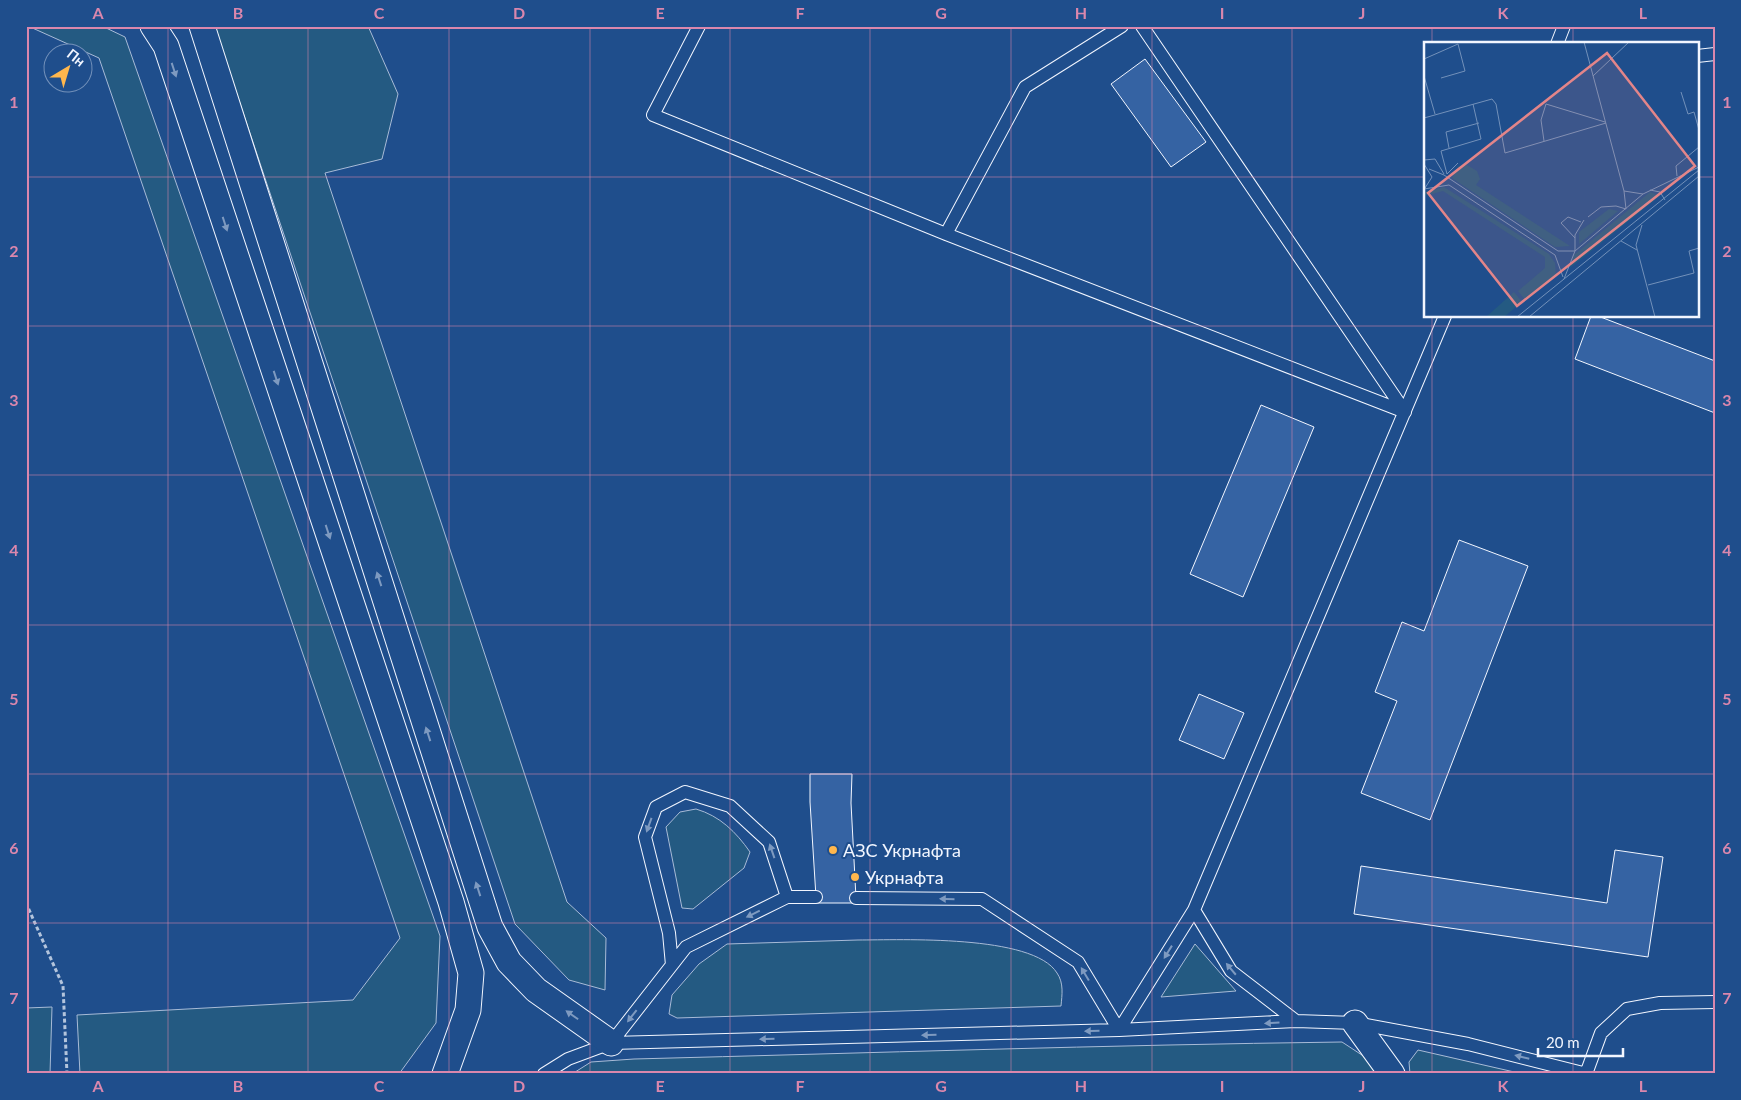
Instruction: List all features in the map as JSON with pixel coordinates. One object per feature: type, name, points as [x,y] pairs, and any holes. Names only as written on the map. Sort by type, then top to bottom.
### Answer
[{"type":"street","points":[[153,26],[166,46],[451,902],[461,937],[471,973],[468,1010],[445,1074]]},
{"type":"street","points":[[202,26],[490,927],[509,962],[536,990],[612,1043]]},
{"type":"street","points":[[1355,1023],[1392,1074]]},
{"type":"lane","points":[[699,26],[653,115],[946,234],[1406,412]]},
{"type":"lane","points":[[946,234],[1025,87],[1122,26]]},
{"type":"lane","points":[[1142,26],[1406,412]]},
{"type":"lane","points":[[1558,42],[1564,26]]},
{"type":"lane","points":[[1698,56],[1715,54]]},
{"type":"lane","points":[[1119,1030],[1194,910],[1444,318]]},
{"type":"lane","points":[[672,965],[668,932],[645,837],[656,807],[685,792],[730,806],[769,842],[787,897]]},
{"type":"lane","points":[[612,1043],[686,947],[787,897],[816,898]]},
{"type":"lane","points":[[856,898],[982,899],[1078,962],[1119,1030]]},
{"type":"lane","points":[[1194,910],[1231,971],[1296,1021]]},
{"type":"lane","points":[[544,1074],[568,1059],[612,1043],[1119,1030],[1296,1021],[1355,1023],[1468,1044],[1586,1074],[1601,1033],[1627,1009],[1660,1003],[1715,1002]]},
{"type":"path","points":[[26,903],[63,986],[67,1074]]},
{"type":"shaded area","points":[[28,26],[102,26],[125,37],[440,936],[436,1023],[399,1074],[80,1074],[77,1015],[353,1000],[400,938],[99,58],[92,55],[92,42],[64,42]]},
{"type":"shaded area","points":[[214,26],[368,26],[398,94],[382,159],[325,173],[567,902],[606,938],[605,990],[569,980],[515,924]]},
{"type":"shaded area","points":[[696,809],[720,820],[739,838],[750,852],[744,868],[693,909],[682,908],[666,827],[680,812]]},
{"type":"shaded area","points":[[858,940],[964,942],[995,945],[1022,951],[1043,960],[1057,973],[1062,985],[1061,1006],[677,1018],[669,1014],[672,995],[699,964],[727,944]]},
{"type":"shaded area","points":[[1195,944],[1236,991],[1161,997]]},
{"type":"shaded area","points":[[52,1007],[50,1074],[26,1074],[26,1008]]},
{"type":"shaded area","points":[[1342,1042],[1368,1059],[1380,1074],[572,1074],[591,1062],[634,1059]]},
{"type":"shaded area","points":[[1418,1050],[1523,1074],[1410,1074],[1409,1062]]},
{"type":"building","points":[[1145,59],[1206,142],[1171,167],[1111,84]]},
{"type":"building","points":[[1590,318],[1603,318],[1715,361],[1715,413],[1575,359]]},
{"type":"building","points":[[1261,405],[1314,427],[1243,597],[1190,574]]},
{"type":"building","points":[[1459,540],[1528,566],[1430,820],[1361,793],[1397,701],[1375,692],[1402,622],[1424,631]]},
{"type":"building","points":[[1199,694],[1244,713],[1224,759],[1179,740]]},
{"type":"building","name":"АЗС Укрнафта","points":[[810,774],[852,774],[851,803],[856,898],[853,903],[813,903],[816,897]]},
{"type":"building","points":[[1615,850],[1663,857],[1648,957],[1354,914],[1361,866],[1607,903]]},
{"type":"place","name":"АЗС Укрнафта","points":[[833,850]]},
{"type":"place","name":"Укрнафта","points":[[855,877]]}]
